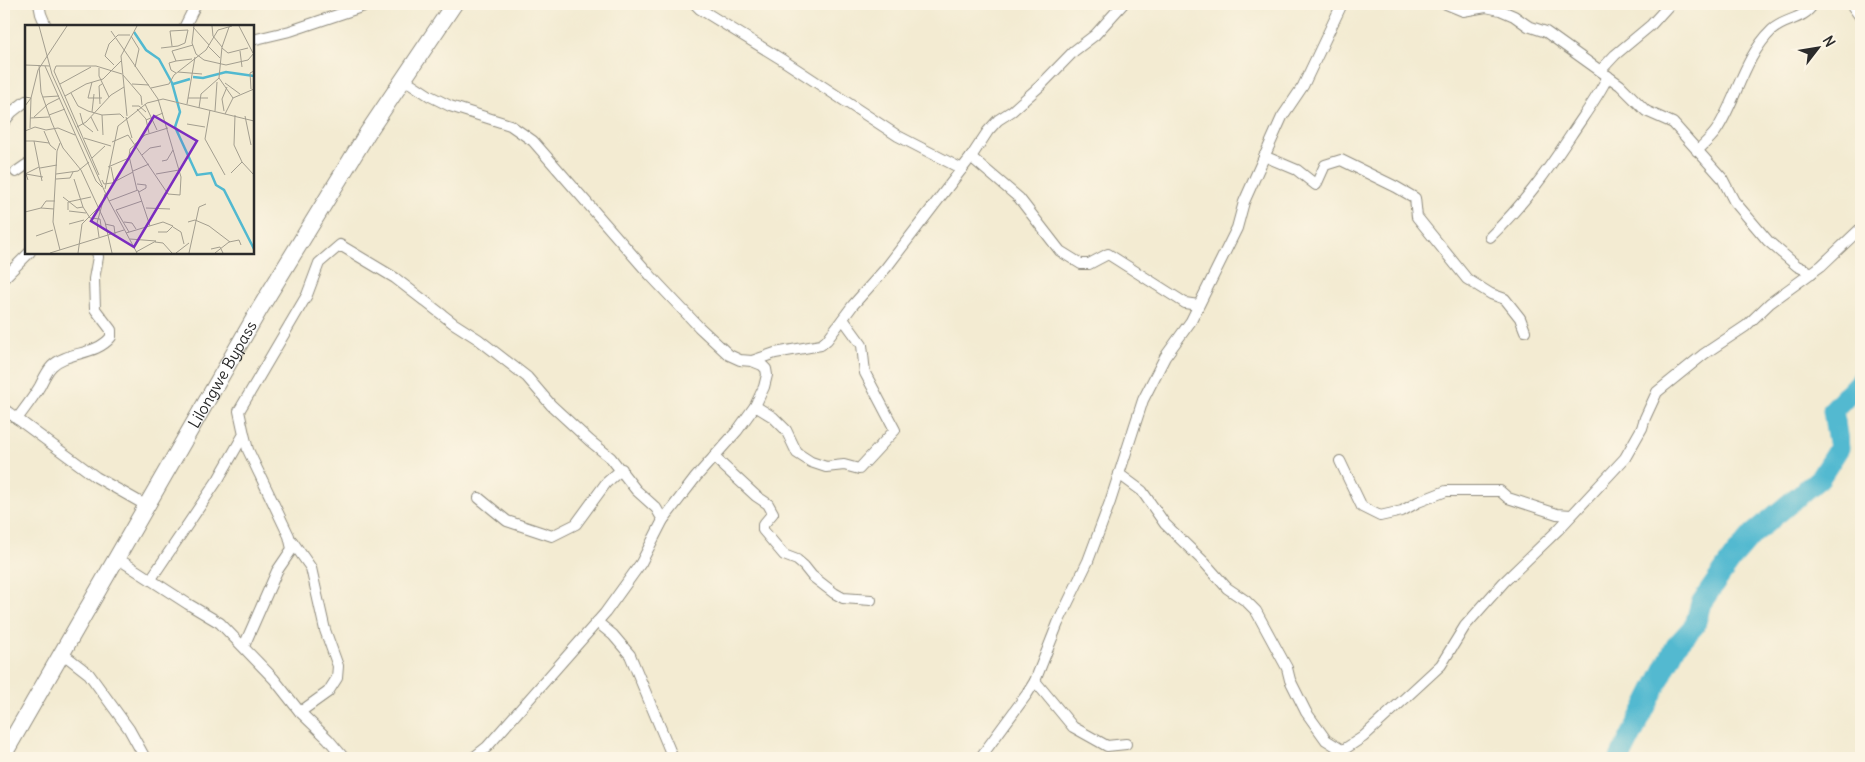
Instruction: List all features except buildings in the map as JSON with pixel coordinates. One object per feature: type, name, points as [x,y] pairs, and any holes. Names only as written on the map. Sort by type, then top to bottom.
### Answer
[{"type":"main road","name":"Lilongwe Bypass","points":[[4,754],[259,310],[334,187],[454,4]]},
{"type":"street","points":[[40,4],[41,14],[46,25]]},
{"type":"street","points":[[186,25],[196,4]]},
{"type":"street","points":[[254,40],[290,31],[370,4]]},
{"type":"street","points":[[695,4],[716,20],[789,64],[898,136],[962,169]]},
{"type":"street","points":[[980,758],[1035,681],[1058,624],[1088,561],[1119,474],[1138,411],[1154,376],[1190,321],[1237,228],[1244,202],[1282,117],[1303,86],[1342,4]]},
{"type":"street","points":[[1446,4],[1463,11],[1486,7],[1500,10],[1514,16],[1528,26],[1546,32],[1620,85],[1646,111],[1673,123],[1722,178],[1734,200],[1768,242],[1797,266],[1812,273]]},
{"type":"street","points":[[1697,151],[1716,132],[1738,83],[1764,39],[1773,29],[1801,16],[1813,4]]},
{"type":"street","points":[[1851,4],[1861,18]]},
{"type":"street","points":[[752,361],[775,353],[821,345],[833,334],[843,318],[886,268],[998,120],[1012,111],[1074,51],[1095,35],[1118,5]]},
{"type":"street","points":[[1490,237],[1516,212],[1539,183],[1597,98],[1604,73],[1615,55],[1651,25],[1665,5]]},
{"type":"street","points":[[404,79],[450,106],[510,125],[533,141],[650,276],[699,327],[729,355],[740,360],[752,361],[762,365],[766,369],[767,375],[764,387],[755,406],[737,431],[696,477],[663,520],[641,562],[597,622],[487,747],[473,758]]},
{"type":"street","points":[[4,122],[12,112],[25,102]]},
{"type":"street","points":[[1264,156],[1297,170],[1316,185],[1325,165],[1341,160],[1415,198],[1417,217],[1467,279],[1491,294],[1505,299],[1520,318],[1525,330]]},
{"type":"street","points":[[971,158],[1019,198],[1060,251],[1081,264],[1090,264],[1108,254],[1185,304],[1198,305]]},
{"type":"street","points":[[16,172],[25,166]]},
{"type":"street","points":[[1331,758],[1363,737],[1441,665],[1465,626],[1504,582],[1625,458],[1642,428],[1657,392],[1704,354],[1746,326],[1770,303],[1830,259],[1861,228]]},
{"type":"street","points":[[300,712],[328,692],[337,678],[338,666],[324,630],[311,568],[289,536],[248,450],[239,411],[307,295],[319,263],[340,245],[394,278],[453,324],[478,339],[527,378],[551,406],[622,469],[636,490],[656,508],[663,520]]},
{"type":"street","points":[[4,278],[28,254]]},
{"type":"street","points":[[17,419],[52,366],[71,356],[98,348],[106,344],[111,337],[111,330],[95,309],[94,280],[97,254]]},
{"type":"street","points":[[755,406],[773,417],[786,430],[797,453],[811,462],[826,466],[844,464],[859,469],[895,430],[865,373],[862,345],[843,318]]},
{"type":"street","points":[[4,409],[96,476],[148,506]]},
{"type":"street","points":[[151,579],[219,478],[244,434]]},
{"type":"street","points":[[714,457],[756,496],[768,504],[774,513],[763,526],[763,530],[784,556],[797,560],[812,576],[843,598],[870,600]]},
{"type":"street","points":[[1340,461],[1362,508],[1380,516],[1402,511],[1418,502],[1446,491],[1500,491],[1508,498],[1557,514],[1571,515]]},
{"type":"street","points":[[479,498],[507,521],[552,536],[576,524],[606,483],[622,469]]},
{"type":"street","points":[[1119,474],[1142,491],[1165,524],[1204,562],[1227,588],[1246,601],[1256,611],[1287,668],[1290,680],[1306,712],[1326,740],[1342,750]]},
{"type":"street","points":[[244,646],[277,571],[292,549],[289,536]]},
{"type":"street","points":[[117,558],[220,623],[244,646],[274,679],[300,712],[328,739],[344,758]]},
{"type":"street","points":[[597,622],[613,635],[630,655],[673,758]]},
{"type":"street","points":[[62,653],[89,674],[129,729],[145,758]]},
{"type":"street","points":[[1035,681],[1073,727],[1107,746],[1126,744]]},
{"type":"waterway","points":[[1620,758],[1676,646],[1695,625],[1701,603],[1734,556],[1753,534],[1820,478],[1839,448],[1833,410],[1861,380]]}]
